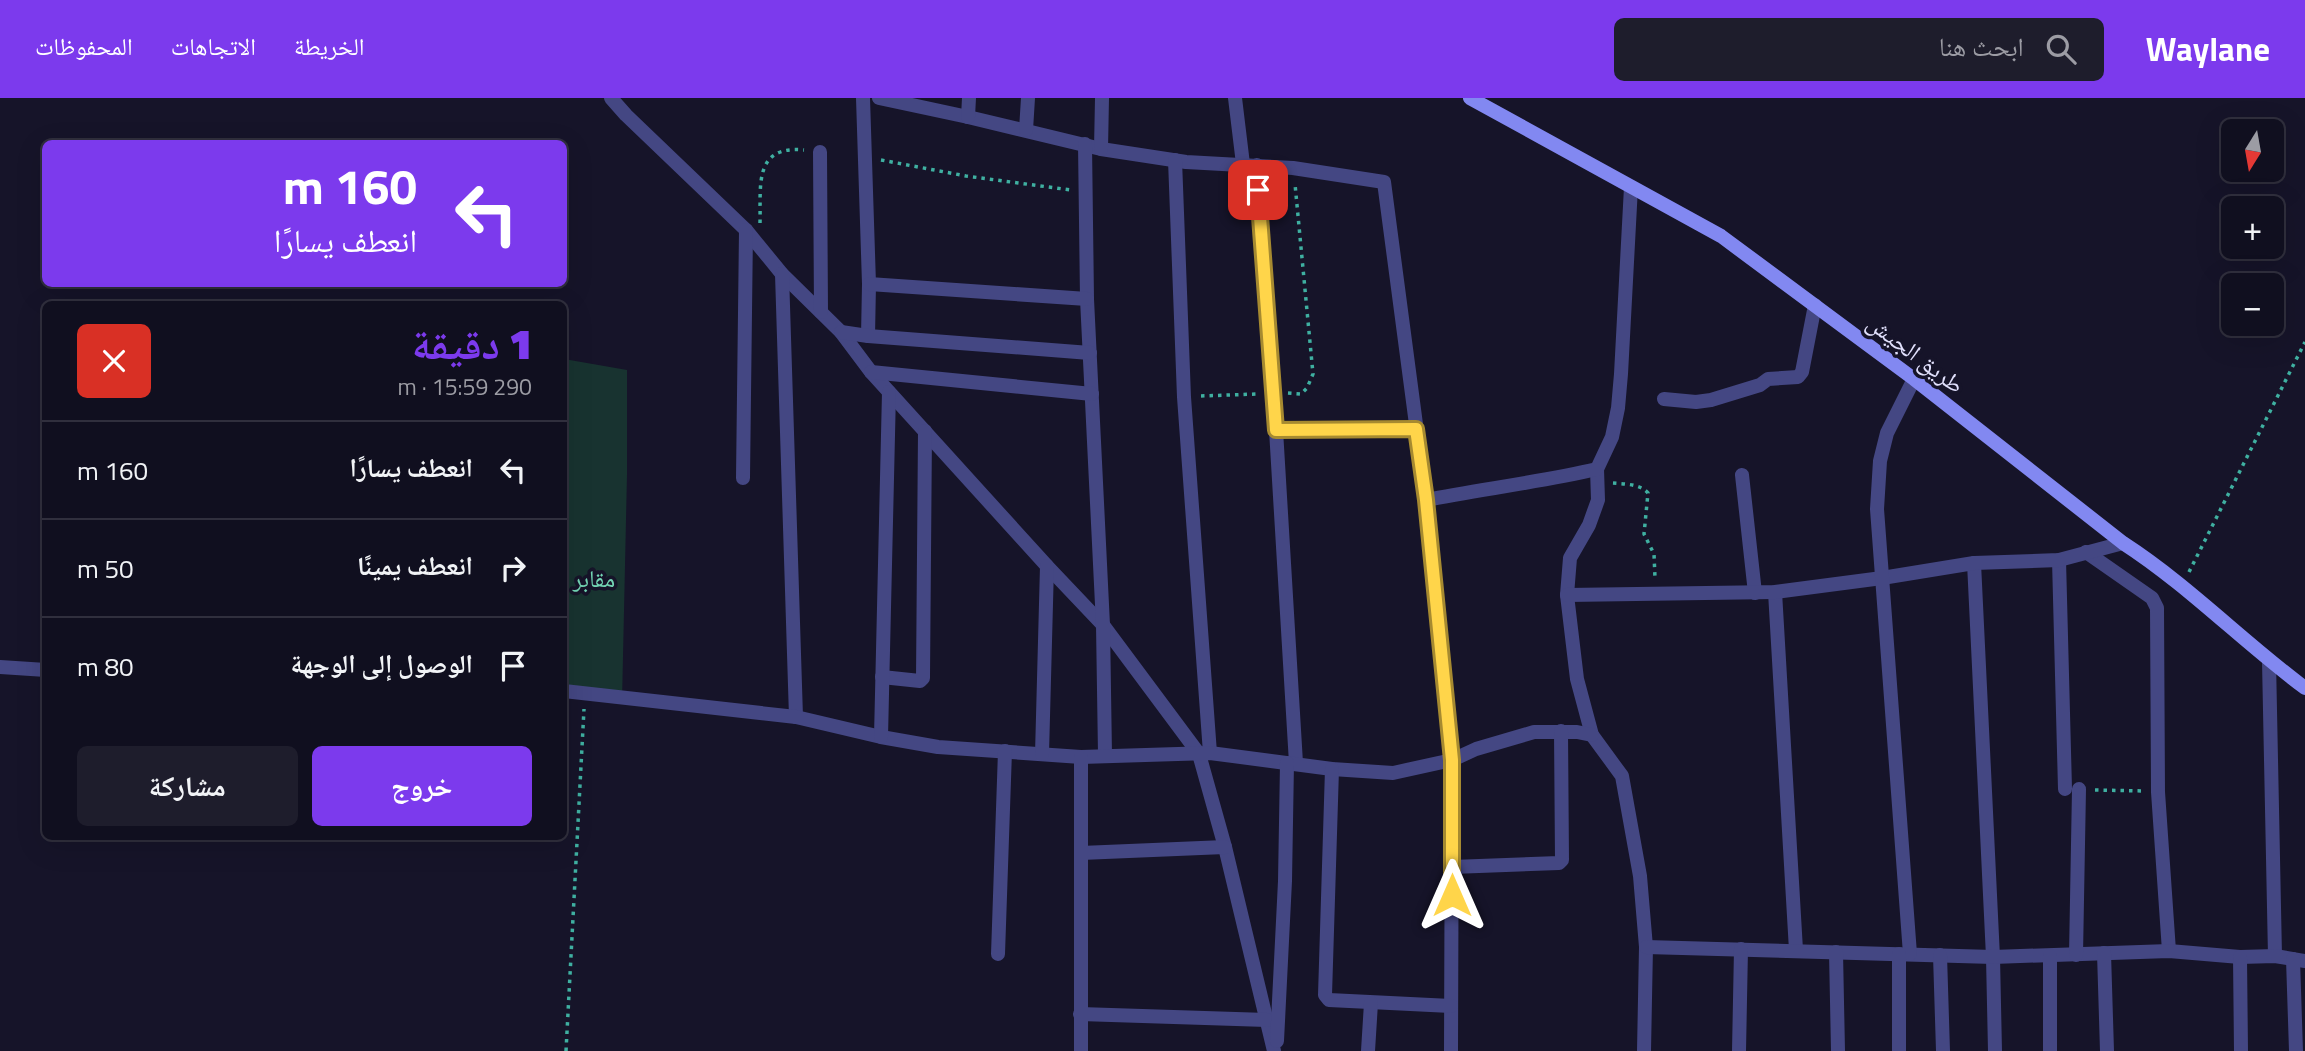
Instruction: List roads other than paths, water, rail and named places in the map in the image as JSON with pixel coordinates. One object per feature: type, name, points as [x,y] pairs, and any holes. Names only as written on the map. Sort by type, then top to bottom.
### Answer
[{"type":"main road","name":"طريق الجيش","points":[[1470,98],[1721,236],[1913,379],[2123,543],[2148,559],[2269,662],[2305,688]]},
{"type":"street","points":[[611,98],[746,230],[782,274],[841,332],[871,372],[1103,625],[1205,754]]},
{"type":"street","points":[[863,98],[868,336]]},
{"type":"street","points":[[879,98],[1101,149],[1175,160],[1250,164],[1384,182],[1426,500],[1452,760],[1451,1051]]},
{"type":"street","points":[[968,117],[969,98]]},
{"type":"street","points":[[1026,130],[1028,98]]},
{"type":"street","points":[[1101,149],[1102,98]]},
{"type":"street","points":[[1235,98],[1250,164],[1276,430],[1291,763],[1275,1051]]},
{"type":"street","points":[[1085,144],[1087,299],[1103,625],[1105,755]]},
{"type":"street","points":[[820,152],[821,312]]},
{"type":"street","points":[[1175,160],[1184,397],[1205,754],[1275,1051]]},
{"type":"street","points":[[1631,187],[1618,408],[1612,437],[1597,476],[1598,500],[1594,513],[1570,558],[1567,595],[1577,679],[1592,735],[1622,776],[1640,876],[1646,947],[1644,1051]]},
{"type":"street","points":[[744,478],[746,230]]},
{"type":"street","points":[[782,274],[796,717]]},
{"type":"street","points":[[869,284],[1087,299]]},
{"type":"street","points":[[1664,399],[1696,402],[1711,400],[1760,385],[1768,379],[1798,377],[1802,372],[1815,305]]},
{"type":"street","points":[[841,332],[1090,353]]},
{"type":"street","points":[[871,372],[1092,394]]},
{"type":"street","points":[[1899,1051],[1905,954],[1877,509],[1880,461],[1887,433],[1913,379]]},
{"type":"street","points":[[881,737],[889,392]]},
{"type":"street","points":[[1276,430],[1416,429]]},
{"type":"street","points":[[882,677],[920,681],[923,678],[925,431]]},
{"type":"street","points":[[1742,475],[1755,593]]},
{"type":"street","points":[[1426,500],[1476,490],[1597,476]]},
{"type":"street","points":[[1567,595],[1775,592],[1882,579],[1974,563],[2059,560],[2123,543]]},
{"type":"street","points":[[2087,552],[2152,598],[2157,607],[2158,792],[2169,951]]},
{"type":"street","points":[[2059,560],[2072,789],[2076,955]]},
{"type":"street","points":[[1974,563],[1995,1051]]},
{"type":"street","points":[[1042,754],[1047,566]]},
{"type":"street","points":[[1775,592],[1796,950]]},
{"type":"street","points":[[2269,662],[2275,956]]},
{"type":"street","points":[[0,667],[42,670]]},
{"type":"street","points":[[567,691],[796,717],[881,737],[939,747],[1081,757],[1205,754],[1332,769],[1393,773],[1452,760],[1476,749],[1534,733],[1561,731],[1592,735]]},
{"type":"street","points":[[1452,867],[1559,863],[1562,860],[1561,731]]},
{"type":"street","points":[[998,954],[1005,751]]},
{"type":"street","points":[[1081,757],[1081,1051]]},
{"type":"street","points":[[1332,769],[1325,995],[1329,1000],[1451,1006]]},
{"type":"street","points":[[1081,853],[1225,847]]},
{"type":"street","points":[[1646,947],[1993,957],[2169,951],[2240,957],[2275,956],[2299,960],[2296,1051]]},
{"type":"street","points":[[1739,1051],[1741,949]]},
{"type":"street","points":[[1836,952],[1838,1051]]},
{"type":"street","points":[[2104,953],[2107,1051]]},
{"type":"street","points":[[1940,955],[1943,1051]]},
{"type":"street","points":[[2050,956],[2050,1051]]},
{"type":"street","points":[[2240,957],[2241,1051]]},
{"type":"street","points":[[1368,1051],[1371,1003]]},
{"type":"street","points":[[1080,1014],[1267,1020]]},
{"type":"park label","name":"مقابر","points":[[594,578]]}]
